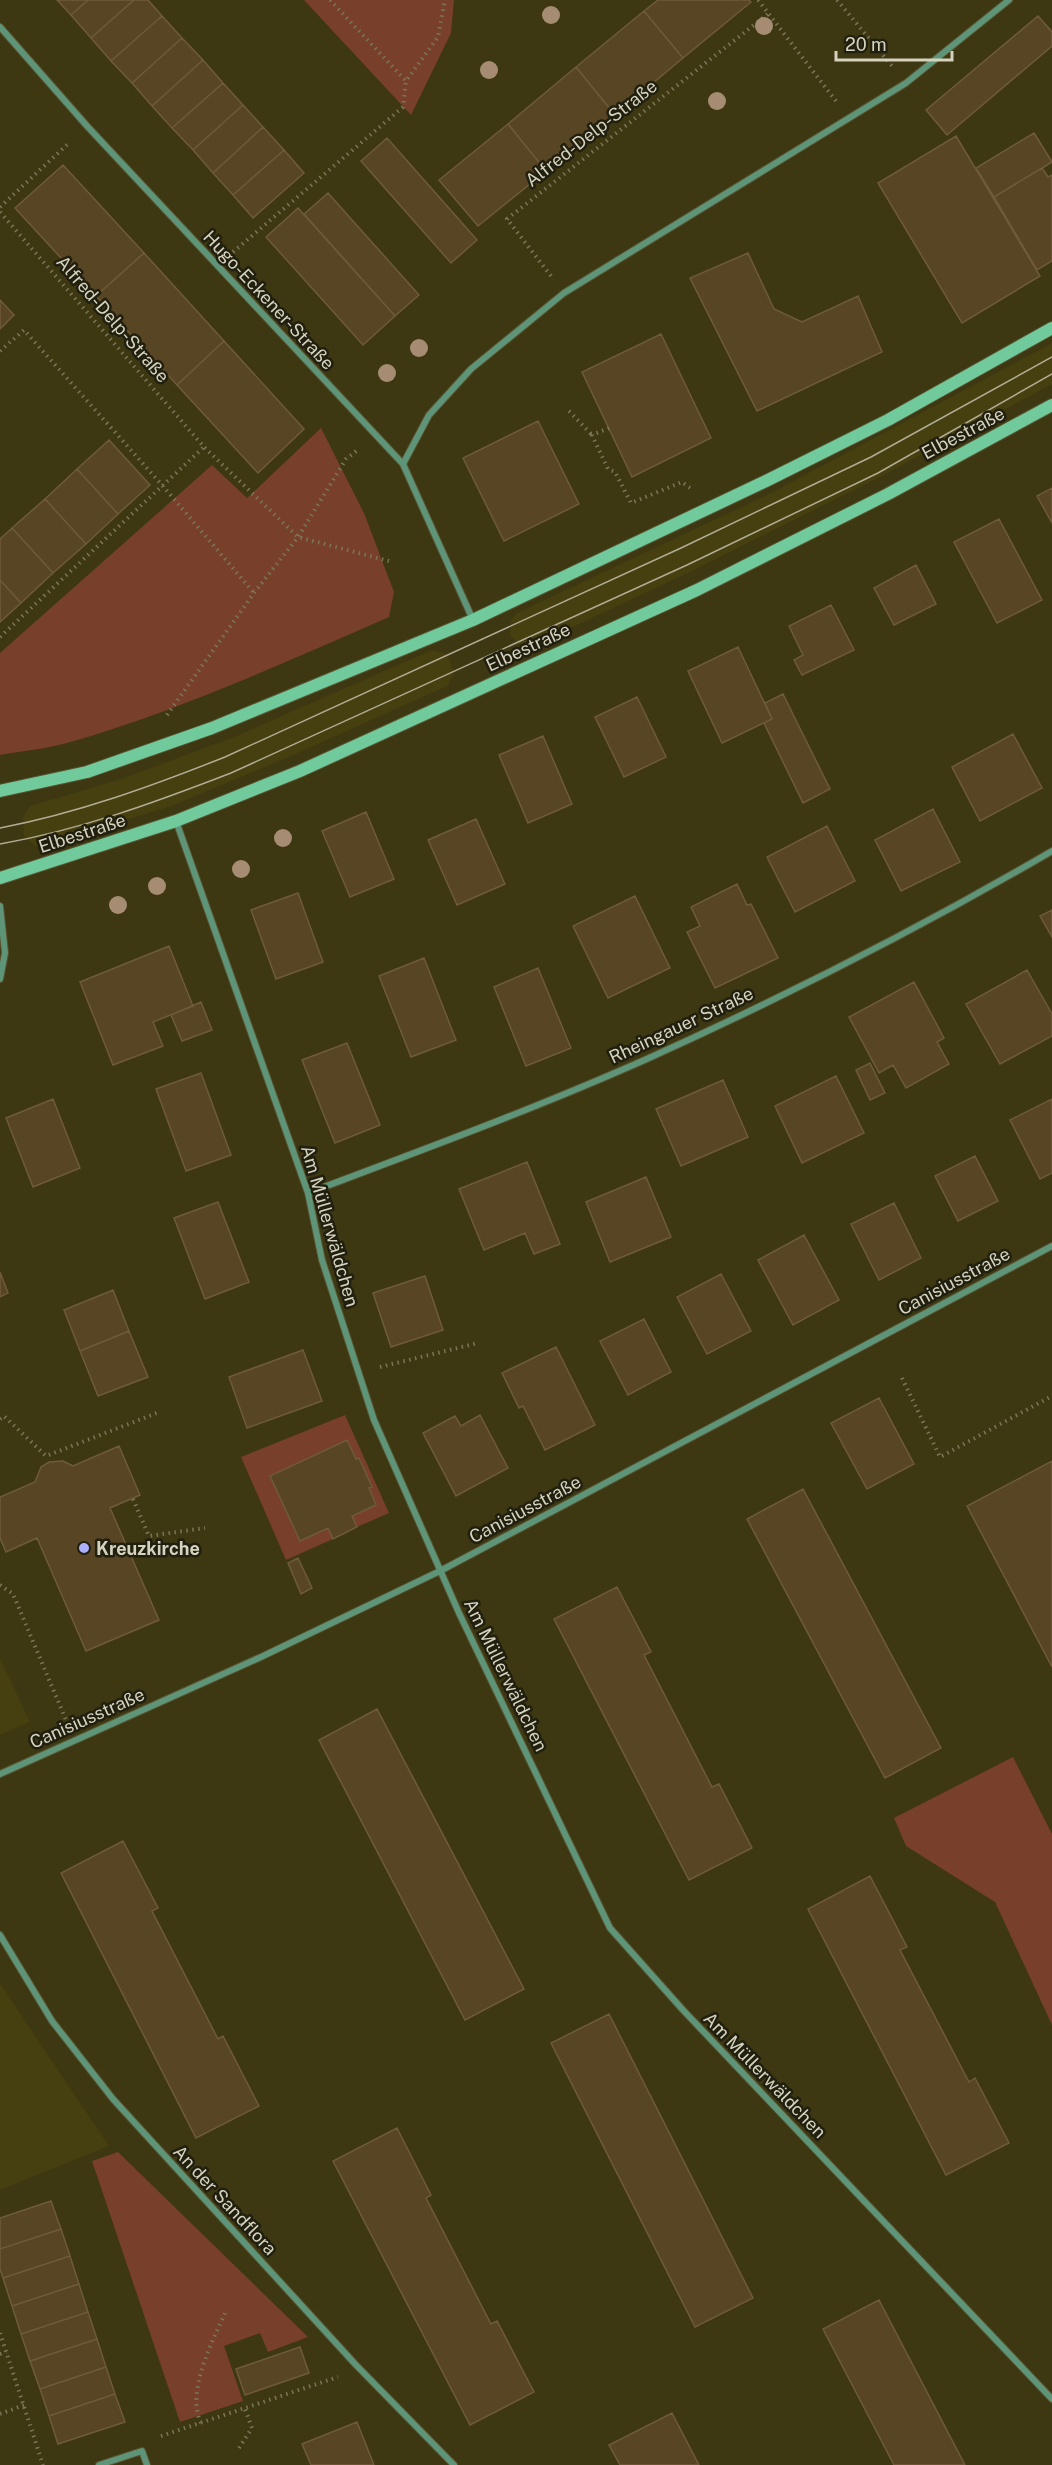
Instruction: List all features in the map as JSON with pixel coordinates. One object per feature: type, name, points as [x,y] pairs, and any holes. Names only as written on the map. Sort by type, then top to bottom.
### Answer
[{"type":"main road","points":[[0,791],[87,772],[212,728],[473,620],[777,476],[888,420],[1052,328]]},
{"type":"main road","name":"Elbestraße","points":[[0,878],[176,821],[300,771],[697,590],[888,494],[1052,405]]},
{"type":"street","points":[[994,0],[1000,7]]},
{"type":"street","points":[[403,464],[429,415],[471,369],[564,293],[906,83],[1009,0]]},
{"type":"street","name":"Hugo-Eckener-Straße","points":[[0,27],[87,126],[216,266],[403,464],[473,620]]},
{"type":"street","name":"Am Müllerwäldchen","points":[[176,821],[308,1193],[322,1260],[374,1420],[440,1571],[610,1928],[682,2010],[1052,2399]]},
{"type":"street","name":"Rheingauer Straße","points":[[308,1193],[499,1122],[649,1058],[814,979],[1052,851]]},
{"type":"street","points":[[0,906],[5,952],[0,979]]},
{"type":"street","name":"Canisiusstraße","points":[[0,1774],[261,1657],[440,1571],[1052,1246]]},
{"type":"street","name":"An der Sandflora","points":[[0,1935],[52,2021],[113,2099],[356,2365],[454,2465]]},
{"type":"street","points":[[99,2465],[142,2451],[147,2465]]},
{"type":"path","points":[[330,0],[406,81]]},
{"type":"path","points":[[216,266],[403,107],[406,81],[438,37],[445,0]]},
{"type":"path","points":[[758,0],[848,117]]},
{"type":"path","points":[[837,0],[906,83]]},
{"type":"path","name":"Alfred-Delp-Straße","points":[[564,293],[507,219],[768,14]]},
{"type":"path","points":[[0,207],[87,126]]},
{"type":"path","name":"Alfred-Delp-Straße","points":[[0,212],[204,447],[298,537],[389,561]]},
{"type":"path","points":[[0,351],[24,330],[162,485],[254,593]]},
{"type":"path","points":[[569,411],[592,435],[608,469],[615,472],[631,503],[682,482],[693,491]]},
{"type":"path","points":[[592,435],[609,428]]},
{"type":"path","points":[[167,715],[254,593],[298,537],[346,459],[376,436]]},
{"type":"path","points":[[0,637],[204,447]]},
{"type":"path","points":[[359,1374],[403,1360],[478,1343]]},
{"type":"path","points":[[902,1378],[940,1457],[1052,1396]]},
{"type":"path","points":[[0,1419],[4,1416],[46,1456],[157,1413]]},
{"type":"path","points":[[133,1499],[149,1536],[205,1528]]},
{"type":"path","points":[[0,1585],[13,1594],[74,1740]]},
{"type":"path","points":[[201,2423],[195,2397],[210,2346],[225,2313]]},
{"type":"path","points":[[0,2333],[43,2465]]},
{"type":"path","points":[[0,2354],[6,2352]]},
{"type":"path","points":[[142,2451],[160,2437],[334,2379],[356,2365]]},
{"type":"path","points":[[0,2414],[24,2405]]},
{"type":"path","points":[[239,2448],[252,2428],[245,2409]]},
{"type":"shaded area","points":[[304,0],[454,0],[451,33],[411,115]]},
{"type":"shaded area","points":[[1052,343],[1052,384],[880,477],[692,571],[530,647],[522,646],[510,636],[511,620],[517,613],[769,494]]},
{"type":"shaded area","points":[[321,428],[364,513],[394,592],[389,617],[230,685],[149,716],[67,743],[0,755],[0,653],[212,465],[247,498]]},
{"type":"shaded area","points":[[432,650],[444,653],[449,658],[453,675],[447,686],[296,754],[169,807],[43,845],[35,846],[24,836],[23,817],[30,806],[121,779],[229,739]]},
{"type":"shaded area","points":[[345,1415],[389,1513],[357,1527],[352,1516],[376,1505],[369,1488],[372,1487],[359,1458],[270,1476],[300,1541],[328,1528],[333,1539],[286,1560],[241,1457]]},
{"type":"shaded area","points":[[0,1658],[30,1722],[0,1735]]},
{"type":"shaded area","points":[[1013,1757],[1052,1834],[1052,2025],[995,1902],[906,1846],[894,1818]]},
{"type":"shaded area","points":[[0,1983],[109,2146],[0,2190]]},
{"type":"shaded area","points":[[118,2152],[308,2337],[268,2352],[260,2333],[224,2346],[243,2401],[180,2422],[92,2161]]},
{"type":"building","points":[[57,0],[88,0],[71,15]]},
{"type":"building","points":[[88,0],[134,0],[91,38],[71,15]]},
{"type":"building","points":[[134,0],[148,0],[162,16],[111,61],[91,38]]},
{"type":"building","points":[[658,0],[749,0],[751,2],[683,58],[644,11]]},
{"type":"building","points":[[644,11],[683,58],[615,115],[576,67]]},
{"type":"building","points":[[162,16],[182,38],[132,83],[111,61]]},
{"type":"building","points":[[1038,16],[1052,32],[1052,46],[947,135],[926,110]]},
{"type":"building","points":[[182,38],[203,60],[152,106],[132,83]]},
{"type":"building","points":[[203,60],[223,83],[172,128],[152,106]]},
{"type":"building","points":[[576,67],[615,115],[546,171],[508,124]]},
{"type":"building","points":[[223,83],[243,105],[193,150],[172,128]]},
{"type":"building","points":[[243,105],[263,127],[213,173],[193,150]]},
{"type":"building","points":[[508,124],[546,171],[478,226],[439,180]]},
{"type":"building","points":[[263,127],[284,150],[233,195],[213,173]]},
{"type":"building","points":[[1034,133],[1052,162],[994,197],[976,168]]},
{"type":"building","points":[[956,136],[1040,276],[962,323],[878,183]]},
{"type":"building","points":[[387,138],[477,240],[451,263],[361,161]]},
{"type":"building","points":[[284,150],[304,173],[253,218],[233,195]]},
{"type":"building","points":[[63,165],[144,253],[96,296],[15,208]]},
{"type":"building","points":[[1042,168],[1048,177],[1052,175],[1052,261],[1037,270],[994,197]]},
{"type":"building","points":[[328,193],[419,295],[395,316],[304,214]]},
{"type":"building","points":[[298,208],[395,316],[363,345],[266,237]]},
{"type":"building","points":[[144,253],[224,341],[177,385],[96,296]]},
{"type":"building","points":[[748,253],[774,309],[802,322],[858,296],[882,352],[757,411],[690,278]]},
{"type":"building","points":[[0,300],[14,315],[0,329]]},
{"type":"building","points":[[661,334],[711,438],[632,477],[582,372]]},
{"type":"building","points":[[224,341],[304,429],[258,473],[177,385]]},
{"type":"building","points":[[538,421],[579,504],[504,541],[463,458]]},
{"type":"building","points":[[109,440],[150,485],[118,514],[77,469]]},
{"type":"building","points":[[77,469],[118,514],[86,544],[45,499]]},
{"type":"building","points":[[1052,488],[1052,523],[1037,496]]},
{"type":"building","points":[[45,499],[86,544],[53,573],[12,528]]},
{"type":"building","points":[[999,519],[1042,600],[997,623],[954,542]]},
{"type":"building","points":[[12,528],[53,573],[21,603],[0,580],[0,539]]},
{"type":"building","points":[[916,565],[936,604],[894,625],[874,588]]},
{"type":"building","points":[[0,580],[21,603],[0,622]]},
{"type":"building","points":[[831,605],[854,650],[802,675],[794,660],[803,655],[789,626]]},
{"type":"building","points":[[738,647],[772,719],[722,743],[688,671]]},
{"type":"building","points":[[783,694],[830,789],[803,803],[764,723],[772,719],[765,703]]},
{"type":"building","points":[[637,697],[666,757],[624,777],[595,717]]},
{"type":"building","points":[[1013,734],[1042,788],[980,821],[952,767]]},
{"type":"building","points":[[543,736],[572,804],[528,823],[499,755]]},
{"type":"building","points":[[933,809],[960,862],[901,891],[875,840]]},
{"type":"building","points":[[366,812],[394,879],[350,897],[322,831]]},
{"type":"building","points":[[476,819],[505,884],[457,905],[428,840]]},
{"type":"building","points":[[827,826],[855,881],[795,912],[767,857]]},
{"type":"building","points":[[737,884],[747,905],[751,904],[778,958],[715,988],[687,932],[700,926],[691,907]]},
{"type":"building","points":[[298,893],[323,962],[276,979],[251,910]]},
{"type":"building","points":[[635,896],[670,968],[608,998],[573,926]]},
{"type":"building","points":[[1052,910],[1052,937],[1040,916]]},
{"type":"building","points":[[169,946],[193,1006],[153,1022],[163,1046],[113,1065],[80,982]]},
{"type":"building","points":[[424,958],[456,1040],[411,1057],[379,976]]},
{"type":"building","points":[[538,968],[571,1048],[526,1066],[494,987]]},
{"type":"building","points":[[1027,970],[1052,1014],[1052,1036],[1000,1064],[966,1004]]},
{"type":"building","points":[[914,982],[944,1038],[937,1042],[949,1064],[906,1088],[893,1065],[879,1073],[849,1017]]},
{"type":"building","points":[[201,1002],[212,1030],[182,1041],[171,1015]]},
{"type":"building","points":[[347,1043],[380,1125],[335,1143],[302,1060]]},
{"type":"building","points":[[870,1063],[885,1093],[870,1100],[856,1070]]},
{"type":"building","points":[[201,1073],[231,1155],[186,1171],[156,1089]]},
{"type":"building","points":[[836,1076],[864,1133],[802,1163],[775,1106]]},
{"type":"building","points":[[723,1080],[748,1137],[681,1166],[656,1109]]},
{"type":"building","points":[[53,1099],[80,1168],[33,1187],[6,1118]]},
{"type":"building","points":[[1052,1099],[1052,1173],[1040,1179],[1010,1120]]},
{"type":"building","points":[[975,1156],[998,1201],[958,1221],[935,1176]]},
{"type":"building","points":[[527,1162],[560,1244],[534,1254],[525,1233],[484,1250],[459,1189]]},
{"type":"building","points":[[646,1177],[671,1237],[610,1262],[586,1202]]},
{"type":"building","points":[[218,1202],[249,1282],[205,1299],[174,1218]]},
{"type":"building","points":[[894,1203],[921,1258],[879,1280],[851,1224]]},
{"type":"building","points":[[804,1235],[839,1300],[793,1325],[758,1260]]},
{"type":"building","points":[[0,1272],[8,1293],[0,1297]]},
{"type":"building","points":[[721,1274],[751,1331],[707,1354],[677,1297]]},
{"type":"building","points":[[425,1276],[443,1330],[391,1347],[373,1293]]},
{"type":"building","points":[[113,1290],[129,1331],[80,1351],[64,1310]]},
{"type":"building","points":[[644,1319],[671,1372],[628,1395],[600,1341]]},
{"type":"building","points":[[129,1331],[148,1377],[98,1396],[80,1351]]},
{"type":"building","points":[[556,1347],[595,1425],[545,1450],[523,1406],[519,1408],[502,1373]]},
{"type":"building","points":[[303,1350],[322,1401],[247,1428],[229,1377]]},
{"type":"building","points":[[879,1398],[914,1464],[867,1489],[831,1423]]},
{"type":"building","points":[[480,1415],[508,1468],[456,1496],[423,1433],[455,1416],[461,1426]]},
{"type":"building","points":[[347,1440],[356,1459],[359,1458],[372,1487],[369,1488],[376,1505],[352,1516],[357,1527],[333,1539],[328,1528],[300,1541],[270,1476]]},
{"type":"building","name":"Kreuzkirche","points":[[119,1446],[140,1495],[110,1508],[159,1620],[86,1651],[37,1538],[6,1552],[0,1538],[0,1497],[35,1482],[41,1467],[49,1462],[63,1461],[73,1466]]},
{"type":"building","points":[[1052,1461],[1052,1667],[967,1506]]},
{"type":"building","points":[[803,1489],[941,1748],[885,1778],[747,1519]]},
{"type":"building","points":[[298,1558],[312,1588],[301,1594],[288,1563]]},
{"type":"building","points":[[617,1587],[651,1652],[644,1655],[712,1787],[719,1784],[752,1848],[689,1880],[554,1619]]},
{"type":"building","points":[[377,1709],[524,1989],[465,2020],[319,1740]]},
{"type":"building","points":[[123,1841],[158,1908],[152,1911],[218,2039],[223,2036],[259,2106],[196,2138],[61,1873]]},
{"type":"building","points":[[870,1876],[907,1947],[900,1950],[969,2082],[975,2078],[1009,2143],[946,2175],[808,1909]]},
{"type":"building","points":[[609,2014],[753,2298],[695,2327],[551,2043]]},
{"type":"building","points":[[397,2128],[431,2195],[426,2198],[491,2324],[497,2321],[534,2392],[470,2425],[333,2161]]},
{"type":"building","points":[[51,2201],[61,2229],[0,2249],[0,2218]]},
{"type":"building","points":[[61,2229],[70,2256],[3,2278],[0,2269],[0,2249]]},
{"type":"building","points":[[70,2256],[79,2284],[12,2306],[3,2278]]},
{"type":"building","points":[[79,2284],[88,2312],[21,2334],[12,2306]]},
{"type":"building","points":[[879,2300],[965,2465],[894,2465],[823,2329]]},
{"type":"building","points":[[88,2312],[97,2339],[30,2361],[21,2334]]},
{"type":"building","points":[[97,2339],[106,2367],[40,2389],[30,2361]]},
{"type":"building","points":[[300,2347],[309,2373],[245,2395],[236,2369]]},
{"type":"building","points":[[106,2367],[115,2394],[49,2416],[40,2389]]},
{"type":"building","points":[[115,2394],[125,2422],[58,2444],[49,2416]]},
{"type":"building","points":[[672,2413],[699,2465],[620,2465],[609,2445]]},
{"type":"building","points":[[357,2422],[374,2465],[311,2465],[302,2444]]},
{"type":"tram line","points":[[0,828],[58,815],[114,798],[225,757],[681,548],[871,457],[1052,357]]},
{"type":"tram line","points":[[0,844],[88,823],[146,805],[231,773],[687,565],[878,473],[1052,374]]},
{"type":"place","name":"Kreuzkirche","points":[[84,1548]]}]
